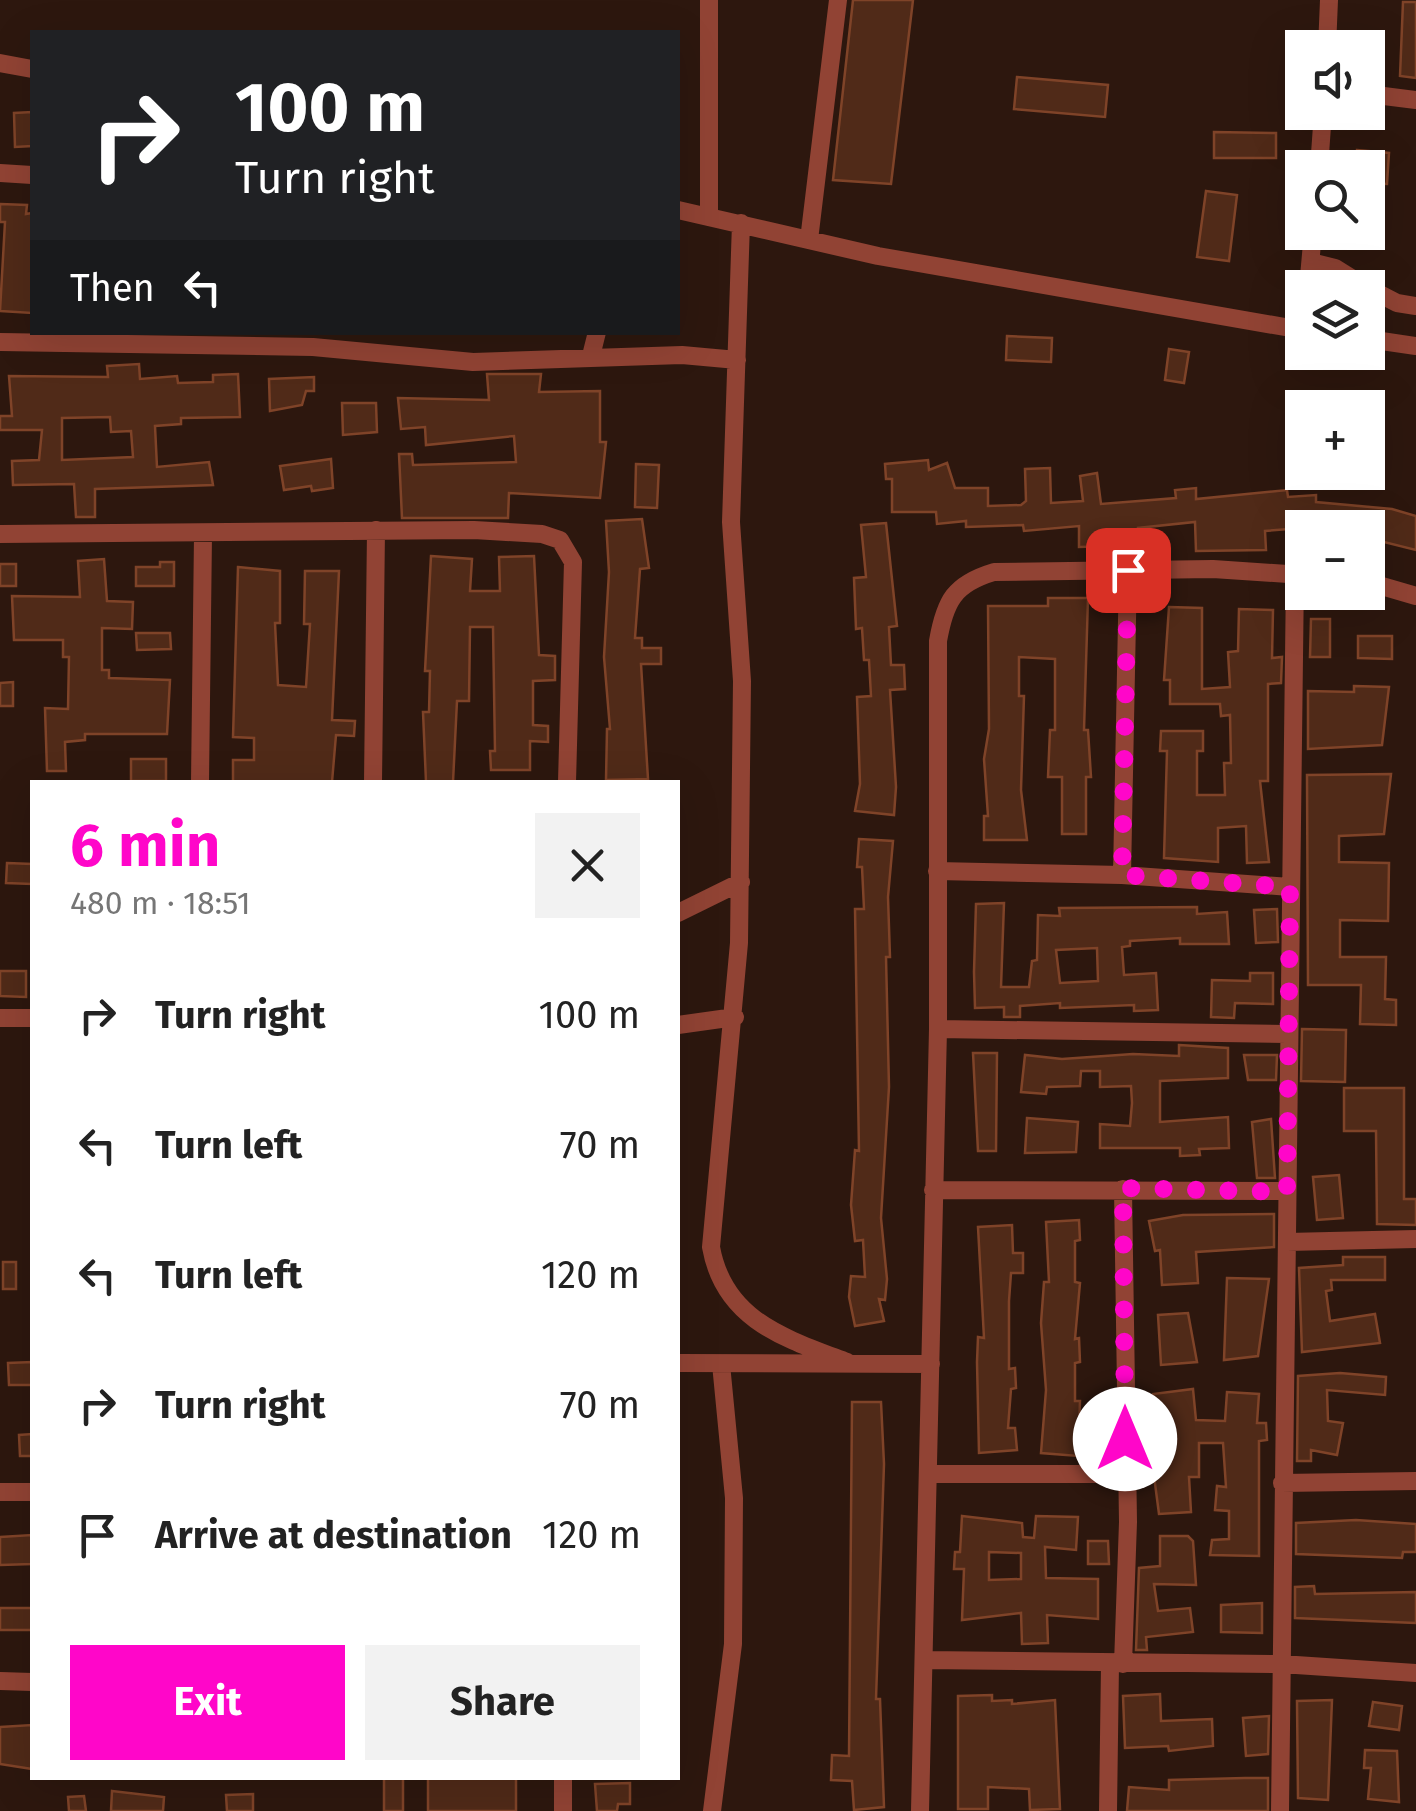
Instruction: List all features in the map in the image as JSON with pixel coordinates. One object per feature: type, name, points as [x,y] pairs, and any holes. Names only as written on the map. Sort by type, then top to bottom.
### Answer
[{"type":"street","points":[[709,0],[709,217]]},
{"type":"street","points":[[808,240],[838,0]]},
{"type":"street","points":[[1328,30],[1329,0]]},
{"type":"street","points":[[0,62],[30,69]]},
{"type":"street","points":[[1385,96],[1416,100]]},
{"type":"street","points":[[0,173],[30,175]]},
{"type":"street","points":[[680,210],[808,240],[1285,327]]},
{"type":"street","points":[[741,223],[731,522],[742,681],[740,882],[735,1017],[711,1247],[716,1277],[730,1298],[775,1332],[847,1362]]},
{"type":"street","points":[[1310,270],[1312,250]]},
{"type":"street","points":[[1311,262],[1336,270]]},
{"type":"street","points":[[1385,298],[1397,304],[1416,306]]},
{"type":"street","points":[[591,356],[596,335]]},
{"type":"street","points":[[0,342],[313,346],[473,362],[682,355],[737,360]]},
{"type":"street","points":[[1385,342],[1416,346]]},
{"type":"street","points":[[374,780],[376,530]]},
{"type":"street","points":[[0,534],[202,535],[376,530],[542,534],[560,540],[573,562],[567,780]]},
{"type":"street","points":[[200,780],[202,535]]},
{"type":"street","points":[[920,1811],[938,1029],[938,641],[952,592],[968,580],[994,572],[1212,568],[1285,574]]},
{"type":"street","points":[[1122,875],[1128,570]]},
{"type":"street","points":[[1385,587],[1416,596]]},
{"type":"street","points":[[1280,1811],[1290,887],[1297,610]]},
{"type":"street","points":[[937,871],[1122,875],[1290,887]]},
{"type":"street","points":[[680,912],[740,882]]},
{"type":"street","points":[[680,1026],[735,1017]]},
{"type":"street","points":[[0,1018],[30,1018]]},
{"type":"street","points":[[938,1029],[1288,1034]]},
{"type":"street","points":[[932,1190],[1123,1188],[1287,1192]]},
{"type":"street","points":[[1108,1811],[1125,1474],[1123,1188]]},
{"type":"street","points":[[1287,1242],[1416,1239]]},
{"type":"street","points":[[680,1362],[930,1364]]},
{"type":"street","points":[[712,1811],[733,1644],[734,1498],[721,1364]]},
{"type":"street","points":[[1282,1483],[1416,1482],[1416,1472]]},
{"type":"street","points":[[928,1474],[1125,1474]]},
{"type":"street","points":[[0,1492],[30,1492]]},
{"type":"street","points":[[924,1660],[1281,1664],[1416,1673]]},
{"type":"street","points":[[0,1681],[30,1682]]},
{"type":"street","points":[[563,1780],[563,1811]]},
{"type":"building","points":[[853,0],[913,0],[891,184],[833,180]]},
{"type":"building","points":[[1403,2],[1416,2],[1416,78],[1400,76]]},
{"type":"building","points":[[1017,77],[1108,85],[1105,117],[1014,109]]},
{"type":"building","points":[[30,112],[30,146],[15,147],[14,113]]},
{"type":"building","points":[[1214,132],[1276,133],[1276,158],[1214,158]]},
{"type":"building","points":[[1385,153],[1389,153],[1385,184]]},
{"type":"building","points":[[1206,191],[1237,195],[1229,261],[1197,257]]},
{"type":"building","points":[[0,204],[27,205],[30,313],[0,311],[5,222],[0,222]]},
{"type":"building","points":[[1007,336],[1052,338],[1051,362],[1006,360]]},
{"type":"building","points":[[1169,349],[1189,352],[1184,383],[1165,380]]},
{"type":"building","points":[[139,364],[140,379],[177,376],[178,383],[213,382],[213,375],[238,374],[240,417],[181,418],[181,424],[155,426],[157,467],[209,462],[213,485],[95,489],[95,517],[76,517],[74,484],[13,485],[12,461],[39,460],[42,430],[0,430],[0,416],[12,416],[9,376],[108,377],[107,366]],"holes":[[[110,417],[111,432],[131,431],[133,457],[62,460],[62,418]]]},
{"type":"building","points":[[487,374],[541,374],[539,392],[600,391],[600,442],[606,442],[600,498],[509,493],[508,518],[402,518],[399,454],[412,454],[413,465],[516,462],[514,436],[426,445],[425,427],[401,429],[398,398],[489,400]]},
{"type":"building","points":[[314,377],[314,391],[306,391],[302,405],[270,411],[269,379]]},
{"type":"building","points":[[342,403],[376,403],[377,432],[343,435]]},
{"type":"building","points":[[331,459],[333,488],[284,490],[280,466]]},
{"type":"building","points":[[928,460],[929,470],[947,463],[955,488],[988,488],[988,506],[1021,505],[1026,501],[1025,469],[1050,468],[1051,503],[1083,501],[1080,476],[1097,473],[1101,504],[1176,498],[1175,490],[1196,488],[1196,499],[1287,490],[1288,497],[1316,495],[1316,502],[1392,509],[1416,516],[1416,550],[1385,542],[1385,510],[1285,510],[1285,529],[1265,531],[1266,550],[1196,551],[1195,522],[1138,528],[1138,539],[1110,539],[1110,546],[1079,547],[1079,526],[1024,531],[1023,525],[966,527],[966,521],[937,524],[936,512],[892,512],[892,479],[886,479],[885,464]]},
{"type":"building","points":[[636,464],[659,465],[657,508],[635,507]]},
{"type":"building","points":[[642,519],[649,568],[640,569],[635,638],[642,638],[642,648],[661,648],[661,664],[641,664],[648,779],[606,780],[610,729],[604,657],[609,572],[606,521]]},
{"type":"building","points":[[886,523],[897,626],[889,627],[891,665],[904,665],[905,689],[890,690],[894,815],[855,811],[860,784],[857,697],[871,696],[862,628],[856,629],[854,578],[866,577],[861,525]]},
{"type":"building","points":[[431,556],[472,559],[470,591],[500,591],[499,557],[534,556],[539,655],[555,656],[555,680],[533,681],[533,725],[548,726],[548,742],[530,741],[530,770],[491,770],[490,751],[495,751],[493,627],[470,627],[469,701],[457,701],[453,780],[426,780],[423,712],[429,712],[430,671],[425,671]]},
{"type":"building","points":[[104,559],[107,601],[133,602],[132,629],[102,628],[102,670],[109,670],[109,678],[170,680],[167,734],[85,734],[85,740],[65,742],[66,771],[47,771],[45,708],[68,709],[69,657],[63,657],[63,640],[14,640],[12,596],[80,597],[78,561]]},
{"type":"building","points":[[160,562],[174,562],[174,586],[136,586],[136,567],[160,567]]},
{"type":"building","points":[[0,564],[16,564],[16,586],[0,586]]},
{"type":"building","points":[[238,567],[280,571],[280,623],[275,623],[278,685],[306,687],[310,624],[304,624],[305,571],[339,571],[332,720],[355,721],[354,736],[336,735],[332,780],[233,780],[233,760],[254,760],[254,738],[233,737]]},
{"type":"building","points":[[1048,598],[1088,598],[1084,730],[1088,730],[1091,777],[1086,777],[1086,834],[1062,834],[1062,777],[1048,777],[1050,730],[1055,730],[1055,659],[1019,657],[1019,696],[1024,696],[1021,790],[1027,840],[984,840],[984,816],[988,816],[984,759],[989,729],[988,606],[1048,606]]},
{"type":"building","points":[[1169,607],[1202,608],[1202,689],[1230,687],[1228,652],[1238,651],[1239,609],[1273,610],[1272,658],[1282,657],[1281,683],[1268,684],[1268,781],[1260,781],[1269,862],[1247,863],[1246,826],[1218,828],[1218,862],[1164,858],[1167,751],[1160,751],[1161,731],[1203,731],[1203,751],[1197,751],[1197,795],[1225,795],[1224,763],[1231,763],[1230,715],[1221,716],[1220,704],[1170,704],[1170,680],[1164,680]]},
{"type":"building","points":[[1311,619],[1330,619],[1330,657],[1310,657]]},
{"type":"building","points":[[136,633],[170,633],[171,649],[137,650]]},
{"type":"building","points":[[1358,636],[1392,636],[1392,659],[1358,658]]},
{"type":"building","points":[[13,682],[13,706],[0,706],[0,683]]},
{"type":"building","points":[[1354,686],[1389,687],[1382,745],[1308,749],[1308,691],[1354,692]]},
{"type":"building","points":[[131,759],[166,759],[166,780],[131,780]]},
{"type":"building","points":[[1391,774],[1384,834],[1339,836],[1339,862],[1389,863],[1388,921],[1340,920],[1340,957],[1386,957],[1385,999],[1396,1000],[1396,1025],[1360,1024],[1361,985],[1308,985],[1307,775]]},
{"type":"building","points":[[859,839],[893,841],[888,897],[890,957],[886,957],[889,1087],[881,1218],[887,1279],[885,1300],[879,1299],[884,1321],[855,1326],[849,1297],[851,1276],[865,1277],[863,1240],[855,1241],[851,1205],[855,1150],[859,1151],[855,909],[864,909],[862,867],[857,867]]},
{"type":"building","points":[[7,863],[30,864],[30,884],[6,883]]},
{"type":"building","points":[[1004,903],[1001,987],[1029,987],[1032,961],[1037,960],[1038,915],[1060,916],[1059,908],[1197,907],[1197,914],[1227,912],[1229,944],[1180,944],[1180,938],[1130,941],[1130,946],[1122,947],[1124,975],[1156,973],[1158,1010],[1134,1011],[1134,1005],[1060,1008],[1060,1003],[1020,1006],[1020,1017],[1004,1017],[1004,1007],[975,1008],[976,904]],"holes":[[[1097,948],[1098,981],[1060,983],[1056,950]]]},
{"type":"building","points":[[1277,909],[1278,942],[1256,943],[1254,910]]},
{"type":"building","points":[[0,971],[26,971],[26,997],[0,996]]},
{"type":"building","points":[[1250,973],[1273,973],[1273,1004],[1235,1003],[1234,1018],[1211,1017],[1212,980],[1250,981]]},
{"type":"building","points":[[1302,1029],[1346,1030],[1345,1082],[1301,1081]]},
{"type":"building","points":[[1179,1045],[1228,1048],[1228,1078],[1160,1081],[1160,1122],[1228,1117],[1229,1148],[1199,1149],[1200,1155],[1180,1156],[1180,1148],[1100,1148],[1100,1124],[1130,1126],[1132,1103],[1131,1086],[1100,1087],[1100,1071],[1081,1071],[1080,1086],[1047,1087],[1046,1094],[1021,1092],[1025,1055],[1062,1059],[1133,1054],[1179,1056]]},
{"type":"building","points":[[973,1053],[997,1053],[996,1151],[978,1151]]},
{"type":"building","points":[[1244,1055],[1277,1055],[1276,1080],[1248,1080]]},
{"type":"building","points":[[1344,1088],[1404,1088],[1404,1199],[1416,1199],[1416,1225],[1377,1224],[1376,1131],[1344,1131]]},
{"type":"building","points":[[1027,1118],[1078,1122],[1076,1152],[1025,1153]]},
{"type":"building","points":[[1271,1119],[1275,1178],[1257,1178],[1252,1122]]},
{"type":"building","points":[[1339,1175],[1343,1218],[1317,1220],[1313,1177]]},
{"type":"building","points":[[1274,1214],[1274,1247],[1196,1252],[1198,1283],[1162,1285],[1160,1250],[1155,1251],[1149,1221],[1183,1215]]},
{"type":"building","points":[[1079,1220],[1080,1240],[1075,1241],[1075,1282],[1080,1283],[1075,1339],[1079,1338],[1080,1362],[1075,1363],[1075,1401],[1080,1401],[1078,1456],[1041,1453],[1046,1390],[1041,1323],[1044,1282],[1049,1282],[1046,1222]]},
{"type":"building","points":[[1012,1225],[1013,1253],[1023,1253],[1023,1273],[1011,1273],[1009,1301],[1009,1369],[1015,1368],[1016,1388],[1011,1389],[1008,1428],[1015,1428],[1017,1450],[979,1453],[978,1337],[984,1338],[978,1227]]},
{"type":"building","points":[[1343,1257],[1385,1257],[1385,1280],[1331,1280],[1332,1290],[1326,1291],[1330,1321],[1375,1314],[1380,1343],[1302,1352],[1299,1268],[1343,1265]]},
{"type":"building","points":[[3,1262],[16,1262],[16,1289],[3,1289]]},
{"type":"building","points":[[1227,1278],[1269,1279],[1258,1356],[1224,1360]]},
{"type":"building","points":[[1188,1313],[1197,1362],[1161,1365],[1158,1315]]},
{"type":"building","points":[[30,1362],[30,1385],[9,1385],[8,1363]]},
{"type":"building","points":[[1340,1373],[1386,1377],[1385,1395],[1327,1390],[1328,1421],[1343,1423],[1337,1455],[1311,1450],[1311,1461],[1297,1461],[1298,1376]]},
{"type":"building","points":[[1193,1389],[1196,1420],[1225,1421],[1227,1392],[1259,1394],[1257,1423],[1266,1423],[1267,1440],[1259,1441],[1259,1556],[1210,1555],[1212,1540],[1229,1539],[1229,1511],[1215,1510],[1217,1486],[1226,1487],[1223,1443],[1199,1443],[1199,1477],[1189,1477],[1191,1512],[1159,1514],[1154,1476],[1160,1413],[1155,1414],[1153,1394]]},
{"type":"building","points":[[852,1402],[881,1402],[884,1464],[876,1699],[880,1699],[884,1807],[854,1810],[852,1781],[831,1780],[832,1755],[849,1756]]},
{"type":"building","points":[[30,1434],[30,1456],[20,1456],[19,1435]]},
{"type":"building","points":[[962,1516],[1022,1523],[1023,1537],[1034,1538],[1036,1516],[1078,1517],[1076,1550],[1045,1547],[1046,1578],[1098,1579],[1098,1619],[1047,1615],[1048,1643],[1022,1644],[1021,1613],[962,1620],[964,1569],[954,1569],[955,1552],[960,1552]],"holes":[[[989,1552],[1021,1553],[1021,1579],[989,1580]]]},
{"type":"building","points":[[1356,1520],[1416,1524],[1416,1552],[1403,1552],[1402,1558],[1296,1554],[1296,1523]]},
{"type":"building","points":[[30,1535],[30,1564],[0,1565],[0,1537]]},
{"type":"building","points":[[1160,1536],[1188,1536],[1193,1541],[1196,1585],[1154,1584],[1158,1611],[1190,1608],[1193,1632],[1146,1637],[1147,1650],[1136,1650],[1139,1568],[1160,1566]]},
{"type":"building","points":[[1088,1541],[1108,1541],[1109,1564],[1088,1564]]},
{"type":"building","points":[[1314,1586],[1315,1594],[1416,1592],[1416,1623],[1295,1618],[1295,1587]]},
{"type":"building","points":[[1262,1603],[1262,1633],[1221,1632],[1221,1605]]},
{"type":"building","points":[[0,1608],[30,1608],[30,1630],[0,1630]]},
{"type":"building","points":[[1160,1694],[1161,1721],[1212,1719],[1213,1746],[1169,1751],[1168,1746],[1125,1748],[1123,1696]]},
{"type":"building","points":[[992,1695],[992,1701],[1012,1700],[1012,1704],[1055,1700],[1060,1809],[1030,1810],[1029,1789],[988,1787],[988,1809],[958,1809],[958,1696]]},
{"type":"building","points":[[1332,1700],[1328,1800],[1298,1798],[1297,1701]]},
{"type":"building","points":[[1373,1702],[1402,1706],[1399,1730],[1369,1726]]},
{"type":"building","points":[[1269,1716],[1268,1754],[1246,1756],[1243,1718]]},
{"type":"building","points":[[30,1725],[30,1769],[0,1764],[0,1727]]},
{"type":"building","points":[[1365,1750],[1397,1751],[1399,1802],[1368,1799],[1371,1768],[1364,1768]]},
{"type":"building","points":[[1268,1778],[1268,1811],[1127,1811],[1129,1787],[1169,1790],[1169,1780]]},
{"type":"building","points":[[384,1780],[403,1780],[403,1811],[384,1811]]},
{"type":"building","points":[[428,1780],[516,1780],[516,1811],[428,1811]]},
{"type":"building","points":[[630,1783],[630,1804],[618,1804],[617,1811],[597,1811],[595,1784]]},
{"type":"building","points":[[112,1791],[164,1797],[163,1811],[111,1811]]},
{"type":"building","points":[[253,1794],[253,1811],[227,1811],[226,1795]]},
{"type":"building","points":[[84,1796],[86,1811],[69,1811],[68,1797]]},
{"type":"route","points":[[1125,1439],[1123,1188],[1287,1192],[1290,887],[1122,875],[1128,570]]}]
